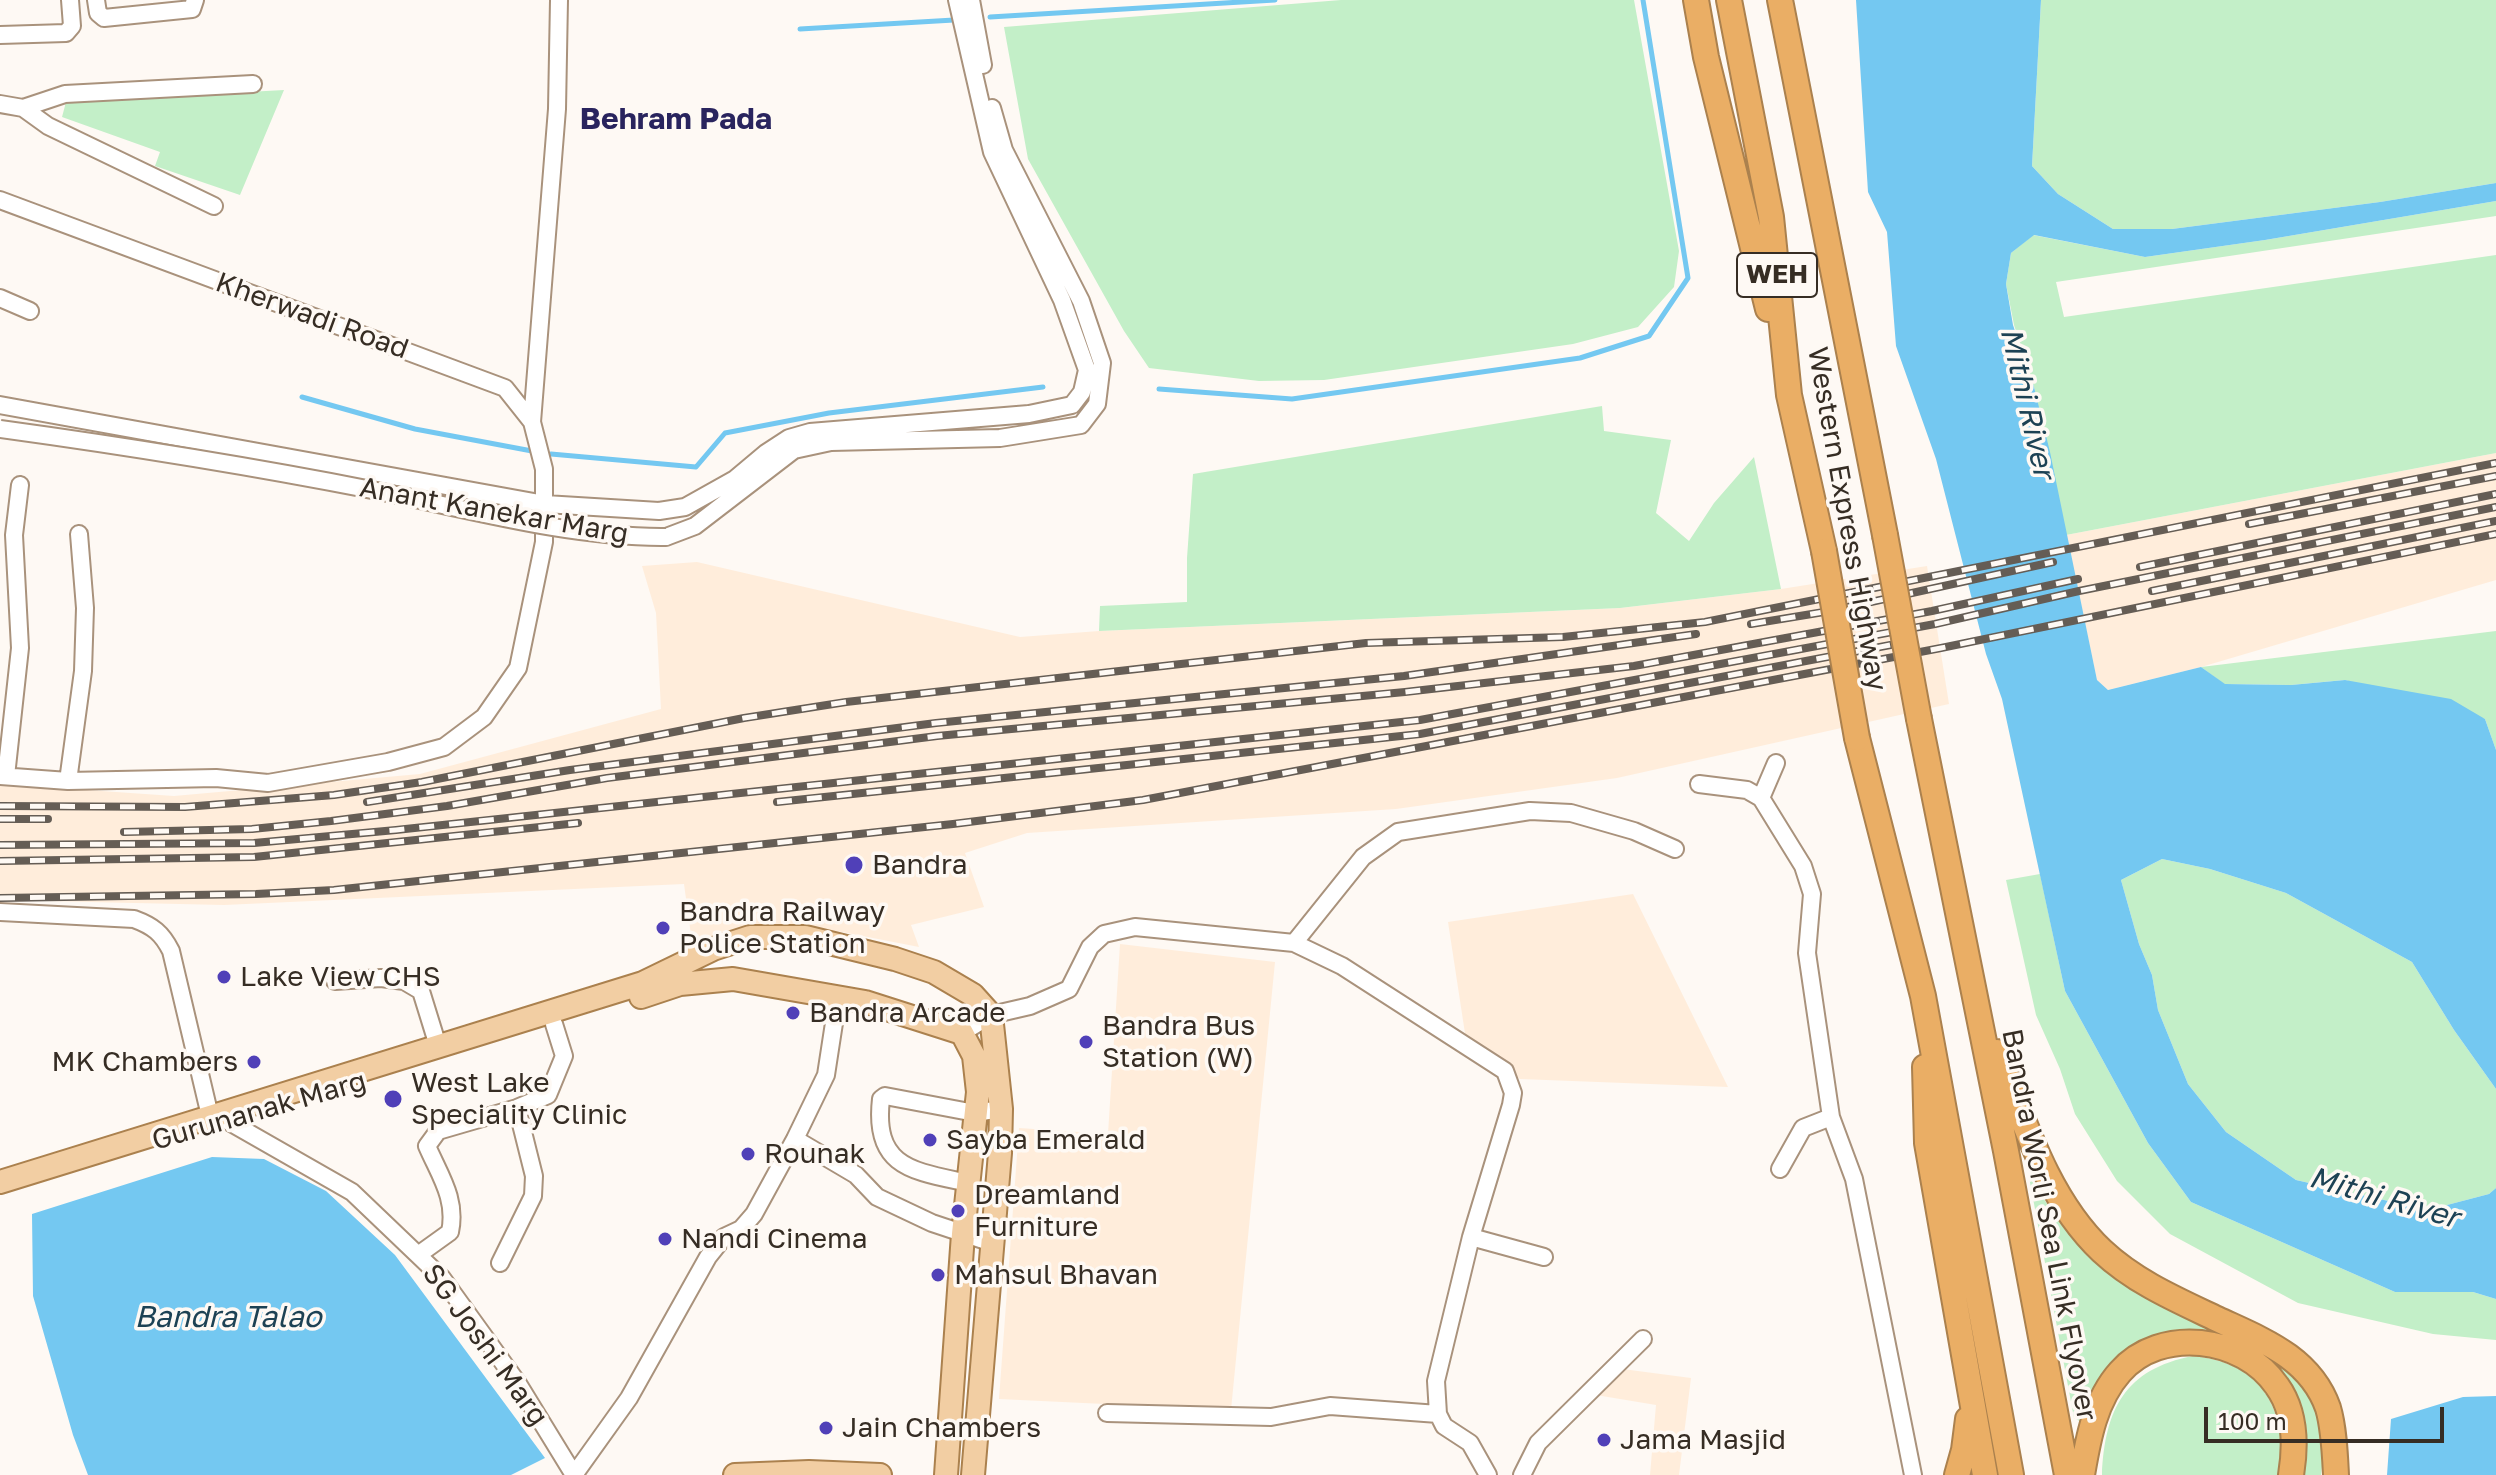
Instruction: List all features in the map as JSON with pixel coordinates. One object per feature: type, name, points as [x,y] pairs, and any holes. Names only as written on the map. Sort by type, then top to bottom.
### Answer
[{"type":"highway","points":[[1696,0],[1706,57],[1789,395]]},
{"type":"highway","name":"Western Express Highway","points":[[1729,0],[1771,217],[1789,395],[1824,551],[1857,738],[1923,996]]},
{"type":"highway","name":"Western Express Highway","points":[[1784,8],[1972,986]]},
{"type":"highway","points":[[1972,986],[2032,1143],[2074,1222],[2129,1274],[2286,1352],[2309,1374],[2328,1408],[2336,1475]]},
{"type":"highway","name":"Bandra Worli Sea Link Flyover","points":[[1972,986],[2067,1475]]},
{"type":"highway","points":[[1923,996],[2011,1475]]},
{"type":"highway","points":[[1923,996],[1927,1143],[1985,1475]]},
{"type":"highway","points":[[2082,1475],[2088,1439],[2100,1403],[2120,1371],[2146,1352],[2179,1342],[2206,1343],[2235,1352],[2262,1369],[2277,1386],[2294,1433],[2291,1475]]},
{"type":"highway","points":[[1957,1475],[1964,1450],[1971,1392]]},
{"type":"main road","points":[[220,1116],[643,983],[713,949],[750,937],[805,937],[895,959],[956,983],[973,995],[991,1015],[1001,1109],[973,1475]]},
{"type":"main road","name":"Gurunanak Marg","points":[[0,1182],[220,1116],[554,1024],[680,984],[733,979],[838,997],[865,1002],[962,1033]]},
{"type":"main road","points":[[946,1475],[963,1234],[978,1092],[974,1056],[962,1033]]},
{"type":"main road","name":"Gurunanak Marg","points":[[0,1189],[48,1170]]},
{"type":"main road","points":[[735,1475],[809,1472],[880,1475]]},
{"type":"street","points":[[0,35],[66,33],[72,26],[70,0]]},
{"type":"street","points":[[96,0],[98,13],[104,18],[192,9],[195,0]]},
{"type":"street","points":[[532,422],[557,109],[559,0]]},
{"type":"street","name":"Anant Kanekar Marg","points":[[0,429],[348,485],[578,531],[628,538],[666,537],[695,526],[794,450],[831,442],[1000,438],[1081,425],[1097,404],[1102,363],[1081,301],[1004,150],[985,101],[957,0]]},
{"type":"street","name":"Anant Kanekar Marg","points":[[0,405],[545,504],[659,511],[685,507],[735,479],[789,438],[810,432],[1029,414],[1072,405],[1082,392],[1087,370],[1062,300],[992,152],[971,0]]},
{"type":"street","points":[[23,108],[65,94],[253,84]]},
{"type":"street","points":[[0,104],[23,108],[48,126],[214,206]]},
{"type":"street","name":"Kherwadi Road","points":[[0,200],[505,388],[532,422],[544,469],[545,504],[544,542],[518,668],[484,717],[444,747],[388,762],[268,783],[216,778],[68,781],[3,776]]},
{"type":"street","points":[[0,298],[30,311]]},
{"type":"street","points":[[3,776],[20,648],[14,535],[20,485]]},
{"type":"street","points":[[68,781],[83,671],[85,608],[79,534]]},
{"type":"street","points":[[1761,798],[1776,763]]},
{"type":"street","points":[[1699,784],[1747,790],[1761,798],[1803,866],[1812,894],[1807,953],[1831,1117],[1854,1179],[1913,1475]]},
{"type":"street","points":[[1294,943],[1363,857],[1398,832],[1530,811],[1571,813],[1634,831],[1675,849]]},
{"type":"street","points":[[0,912],[134,919],[153,926],[164,937],[171,951],[220,1116]]},
{"type":"street","points":[[962,1033],[991,1015],[1030,1006],[1069,989],[1090,947],[1104,934],[1135,927],[1294,943],[1342,966],[1505,1071],[1513,1093],[1511,1105],[1471,1237],[1436,1381],[1438,1414],[1444,1426],[1470,1443],[1488,1475]]},
{"type":"street","points":[[335,981],[381,978],[404,981],[421,991],[438,1046]]},
{"type":"street","points":[[574,1475],[629,1398],[708,1257],[724,1237],[741,1229],[754,1214],[826,1075],[838,997]]},
{"type":"street","points":[[418,1255],[450,1232],[454,1214],[450,1197],[427,1146],[438,1131],[517,1108],[548,1095],[564,1056],[554,1024]]},
{"type":"street","points":[[968,1183],[913,1171],[896,1161],[886,1145],[878,1120],[881,1099],[885,1096],[975,1113],[1001,1109]]},
{"type":"street","points":[[500,1263],[533,1196],[534,1176],[517,1108]]},
{"type":"street","name":"SG Joshi Marg","points":[[220,1116],[352,1192],[442,1278],[517,1382],[574,1475]]},
{"type":"street","points":[[1780,1169],[1803,1128],[1831,1117]]},
{"type":"street","points":[[795,1139],[856,1175],[877,1197],[963,1234],[992,1243]]},
{"type":"street","points":[[1471,1237],[1544,1257]]},
{"type":"street","points":[[1522,1475],[1538,1443],[1643,1339]]},
{"type":"street","points":[[1107,1413],[1271,1417],[1330,1406],[1438,1414]]},
{"type":"shaded area","points":[[2496,453],[2496,580],[2201,667],[2108,690],[2097,680],[2066,535]]},
{"type":"shaded area","points":[[697,562],[1020,637],[1620,608],[1781,589],[1927,566],[1949,704],[1617,778],[1396,809],[1027,833],[965,853],[984,907],[911,925],[919,947],[842,932],[767,924],[734,930],[693,950],[684,884],[224,905],[0,900],[0,784],[174,796],[420,774],[661,709],[656,613],[642,566]]},
{"type":"shaded area","points":[[1633,894],[1728,1087],[1520,1079],[1466,1040],[1448,922]]},
{"type":"shaded area","points":[[1120,944],[1275,962],[1231,1410],[999,1399],[1019,1128],[1108,1134]]},
{"type":"shaded area","points":[[1615,1368],[1691,1378],[1679,1475],[1650,1475],[1656,1405],[1590,1394]]},
{"type":"green space","points":[[1341,0],[1634,0],[1679,251],[1674,287],[1638,327],[1573,344],[1324,380],[1259,381],[1149,368],[1124,331],[1028,159],[1004,27]]},
{"type":"green space","points":[[2041,0],[2496,0],[2496,183],[2380,202],[2172,229],[2113,229],[2058,194],[2032,166]]},
{"type":"green space","points":[[284,90],[240,195],[155,166],[160,152],[62,117],[66,102]]},
{"type":"green space","points":[[2496,201],[2496,216],[2056,282],[2064,317],[2496,255],[2496,453],[2066,535],[2034,387],[2014,325],[2006,284],[2011,253],[2033,235],[2145,257]]},
{"type":"green space","points":[[1602,406],[1604,431],[1671,440],[1656,513],[1689,541],[1714,503],[1754,457],[1781,589],[1620,608],[1099,631],[1100,606],[1187,602],[1193,474]]},
{"type":"green space","points":[[2496,631],[2496,750],[2485,719],[2345,680],[2291,685],[2224,684],[2201,667]]},
{"type":"green space","points":[[2162,859],[2210,869],[2286,893],[2412,962],[2454,1030],[2496,1089],[2496,1188],[2489,1194],[2428,1210],[2296,1180],[2226,1132],[2188,1084],[2158,1010],[2152,975],[2139,944],[2121,880]]},
{"type":"green space","points":[[2040,874],[2065,991],[2148,1143],[2191,1202],[2395,1292],[2473,1292],[2496,1299],[2496,1340],[2433,1334],[2298,1303],[2170,1234],[2117,1181],[2075,1114],[2060,1069],[2036,1015],[2006,880]]},
{"type":"green space","points":[[2029,1177],[2076,1242],[2111,1275],[2158,1304],[2248,1344],[2292,1374],[2308,1393],[2319,1417],[2324,1445],[2321,1475],[2304,1475],[2305,1435],[2298,1411],[2281,1375],[2173,1333],[2083,1423],[2074,1418]]},
{"type":"green space","points":[[2193,1356],[2217,1360],[2237,1368],[2266,1393],[2280,1430],[2282,1475],[2102,1475],[2108,1430],[2123,1396],[2135,1382],[2151,1371]]},
{"type":"water","name":"Mithi River","points":[[1856,0],[2041,0],[2032,166],[2058,194],[2113,229],[2172,229],[2380,202],[2496,183],[2496,201],[2145,257],[2034,235],[2011,253],[2006,284],[2013,325],[2034,387],[2050,452],[2097,680],[2108,690],[2201,667],[2225,684],[2291,685],[2345,680],[2451,699],[2485,719],[2496,750],[2496,1089],[2454,1030],[2412,962],[2286,893],[2210,869],[2162,859],[2121,880],[2139,944],[2152,975],[2158,1010],[2188,1084],[2226,1132],[2296,1180],[2428,1210],[2489,1194],[2496,1188],[2496,1299],[2473,1292],[2395,1292],[2191,1202],[2148,1143],[2065,991],[2002,699],[1986,654],[1936,459],[1896,346],[1887,232],[1868,192]]},
{"type":"water","name":"Bandra Talao","points":[[212,1157],[264,1159],[326,1191],[395,1255],[545,1458],[511,1475],[88,1475],[73,1435],[33,1296],[32,1214]]},
{"type":"water","points":[[2496,1396],[2496,1475],[2387,1475],[2391,1419],[2463,1397]]},
{"type":"waterway","points":[[990,17],[1275,0]]},
{"type":"waterway","points":[[1159,389],[1292,399],[1580,358],[1649,336],[1688,278],[1643,0]]},
{"type":"waterway","points":[[800,29],[954,20]]},
{"type":"waterway","points":[[551,454],[696,467],[725,433],[829,413],[1043,387]]},
{"type":"waterway","points":[[302,397],[415,429],[532,451]]},
{"type":"railway","points":[[0,806],[185,807],[334,795],[422,782],[744,718],[846,702],[1366,643],[1563,637],[1705,622],[2496,463]]},
{"type":"railway","points":[[2249,524],[2496,476]]},
{"type":"railway","points":[[2140,567],[2496,494]]},
{"type":"railway","points":[[0,845],[254,843],[1420,720],[1935,624],[2079,591],[2496,507]]},
{"type":"railway","points":[[2152,591],[2496,521]]},
{"type":"railway","points":[[0,898],[334,890],[953,824],[1143,800],[1941,648],[2496,534]]},
{"type":"railway","points":[[1751,624],[1830,611],[2053,562]]},
{"type":"railway","points":[[124,832],[252,829],[331,821],[447,806],[607,778],[937,736],[1405,692],[1634,666],[1932,611],[2078,579]]},
{"type":"railway","points":[[367,802],[570,770],[936,723],[1404,676],[1696,634]]},
{"type":"railway","points":[[777,802],[1420,734],[1901,643]]},
{"type":"railway","points":[[0,819],[48,819]]},
{"type":"railway","points":[[0,861],[254,857],[578,823]]},
{"type":"place","name":"Bandra","points":[[854,865]]},
{"type":"place","name":"Bandra Railway Police Station","points":[[663,928]]},
{"type":"place","name":"Lake View CHS","points":[[224,977]]},
{"type":"place","name":"Bandra Arcade","points":[[793,1013]]},
{"type":"place","name":"Bandra Bus Station (W)","points":[[1086,1042]]},
{"type":"place","name":"MK Chambers","points":[[254,1062]]},
{"type":"place","name":"West Lake Speciality Clinic","points":[[393,1099]]},
{"type":"place","name":"Sayba Emerald","points":[[930,1140]]},
{"type":"place","name":"Rounak","points":[[748,1154]]},
{"type":"place","name":"Dreamland Furniture","points":[[958,1211]]},
{"type":"place","name":"Nandi Cinema","points":[[665,1239]]},
{"type":"place","name":"Mahsul Bhavan","points":[[938,1275]]},
{"type":"place","name":"Jain Chambers","points":[[826,1428]]},
{"type":"place","name":"Jama Masjid","points":[[1604,1440]]},
{"type":"district","name":"Behram Pada","points":[[676,119]]}]
